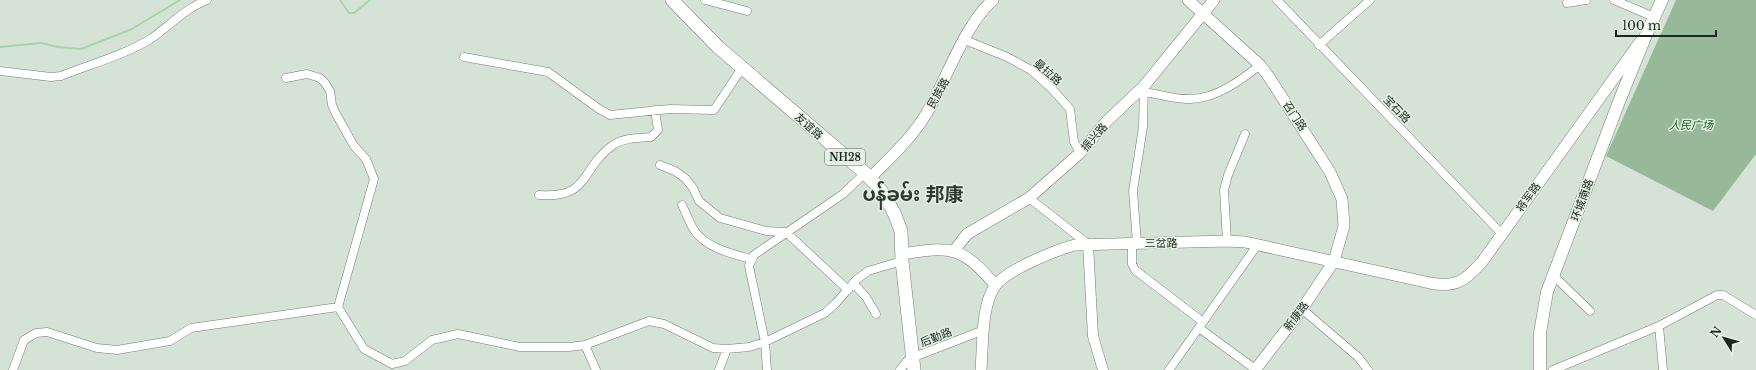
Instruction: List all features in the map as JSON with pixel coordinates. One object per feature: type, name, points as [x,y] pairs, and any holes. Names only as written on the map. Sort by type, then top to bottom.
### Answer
[{"type":"highway","name":"友谊路","points":[[674,1],[718,47],[867,175],[895,215],[901,232],[902,258],[914,357],[914,370]]},
{"type":"main road","name":"民族路","points":[[867,175],[914,132],[942,86],[977,18],[993,0]]},
{"type":"main road","name":"召门路","points":[[1188,0],[1260,65],[1308,136],[1339,189],[1344,209],[1344,226],[1334,261]]},
{"type":"main road","name":"振兴路","points":[[954,251],[967,234],[1029,198],[1080,153],[1107,121],[1144,89],[1203,12],[1214,0]]},
{"type":"main road","name":"将军路","points":[[1334,261],[1430,283],[1448,285],[1457,284],[1474,271],[1646,34],[1662,0]]},
{"type":"main road","name":"环城南路","points":[[1540,370],[1543,310],[1547,292],[1646,34]]},
{"type":"main road","points":[[1604,93],[1612,92],[1620,99]]},
{"type":"main road","name":"三岔路","points":[[995,285],[1026,264],[1050,253],[1069,246],[1088,244],[1226,241],[1258,244],[1334,261]]},
{"type":"main road","points":[[902,258],[934,249],[954,251],[966,256],[978,265],[995,285],[986,314],[981,370]]},
{"type":"main road","name":"新康路","points":[[1255,370],[1302,309],[1334,261]]},
{"type":"street","points":[[0,71],[51,77],[61,76],[139,45],[187,11],[208,0]]},
{"type":"street","points":[[706,0],[747,11]]},
{"type":"street","name":"宝石路","points":[[1277,0],[1502,234]]},
{"type":"street","points":[[1319,45],[1370,0]]},
{"type":"street","points":[[1567,3],[1586,0]]},
{"type":"street","points":[[1614,0],[1654,17]]},
{"type":"street","name":"曼拉路","points":[[965,40],[1007,57],[1030,70],[1052,89],[1070,109],[1074,142],[1080,153]]},
{"type":"street","points":[[464,57],[548,72],[599,109],[610,115],[655,110],[714,110],[742,68]]},
{"type":"street","points":[[1255,370],[1135,270],[1132,264],[1134,243],[1133,191],[1143,126],[1144,89],[1191,99],[1209,95],[1238,82],[1260,65]]},
{"type":"street","points":[[286,78],[307,74],[320,78],[325,83],[330,91],[332,105],[336,114],[354,146],[366,159],[374,179],[338,307],[364,349],[392,364],[405,361],[432,340],[458,334],[520,347],[585,345],[649,321],[664,324],[713,348],[727,349],[749,347],[765,342],[825,313],[868,271],[902,258]]},
{"type":"street","points":[[539,195],[554,196],[576,190],[603,154],[613,145],[622,140],[651,137],[654,135],[658,130],[655,110]]},
{"type":"street","points":[[1226,241],[1224,190],[1228,175],[1245,134]]},
{"type":"street","points":[[660,165],[675,171],[686,180],[693,188],[699,201],[720,218],[766,231],[786,232],[851,287],[866,297],[876,314]]},
{"type":"street","points":[[767,370],[765,342],[750,266],[751,259],[754,255],[843,194],[867,175]]},
{"type":"street","points":[[1029,198],[1088,244],[1093,336],[1103,370]]},
{"type":"street","points":[[682,205],[695,231],[711,245],[730,254],[751,259]]},
{"type":"street","points":[[1169,370],[1258,244]]},
{"type":"street","points":[[1554,276],[1590,311]]},
{"type":"street","points":[[1553,370],[1659,326],[1717,295],[1723,295],[1756,315]]},
{"type":"street","points":[[13,370],[24,340],[36,332],[47,332],[97,348],[117,350],[170,341],[191,328],[338,307]]},
{"type":"street","points":[[1302,309],[1358,357],[1368,370]]},
{"type":"street","points":[[1659,326],[1663,370]]},
{"type":"street","name":"后勤路","points":[[900,370],[907,361],[914,357],[984,330]]},
{"type":"street","points":[[585,345],[596,370]]},
{"type":"street","points":[[719,370],[727,349]]},
{"type":"green space","name":"人民广场","points":[[1676,0],[1756,0],[1756,154],[1713,211],[1606,156]]},
{"type":"waterway","points":[[0,47],[41,43],[58,47],[81,49],[132,29],[180,0]]},
{"type":"waterway","points":[[340,0],[349,13],[354,13],[370,0]]},
{"type":"district","name":"ပန်ခမ်း 邦康","points":[[913,194]]}]
